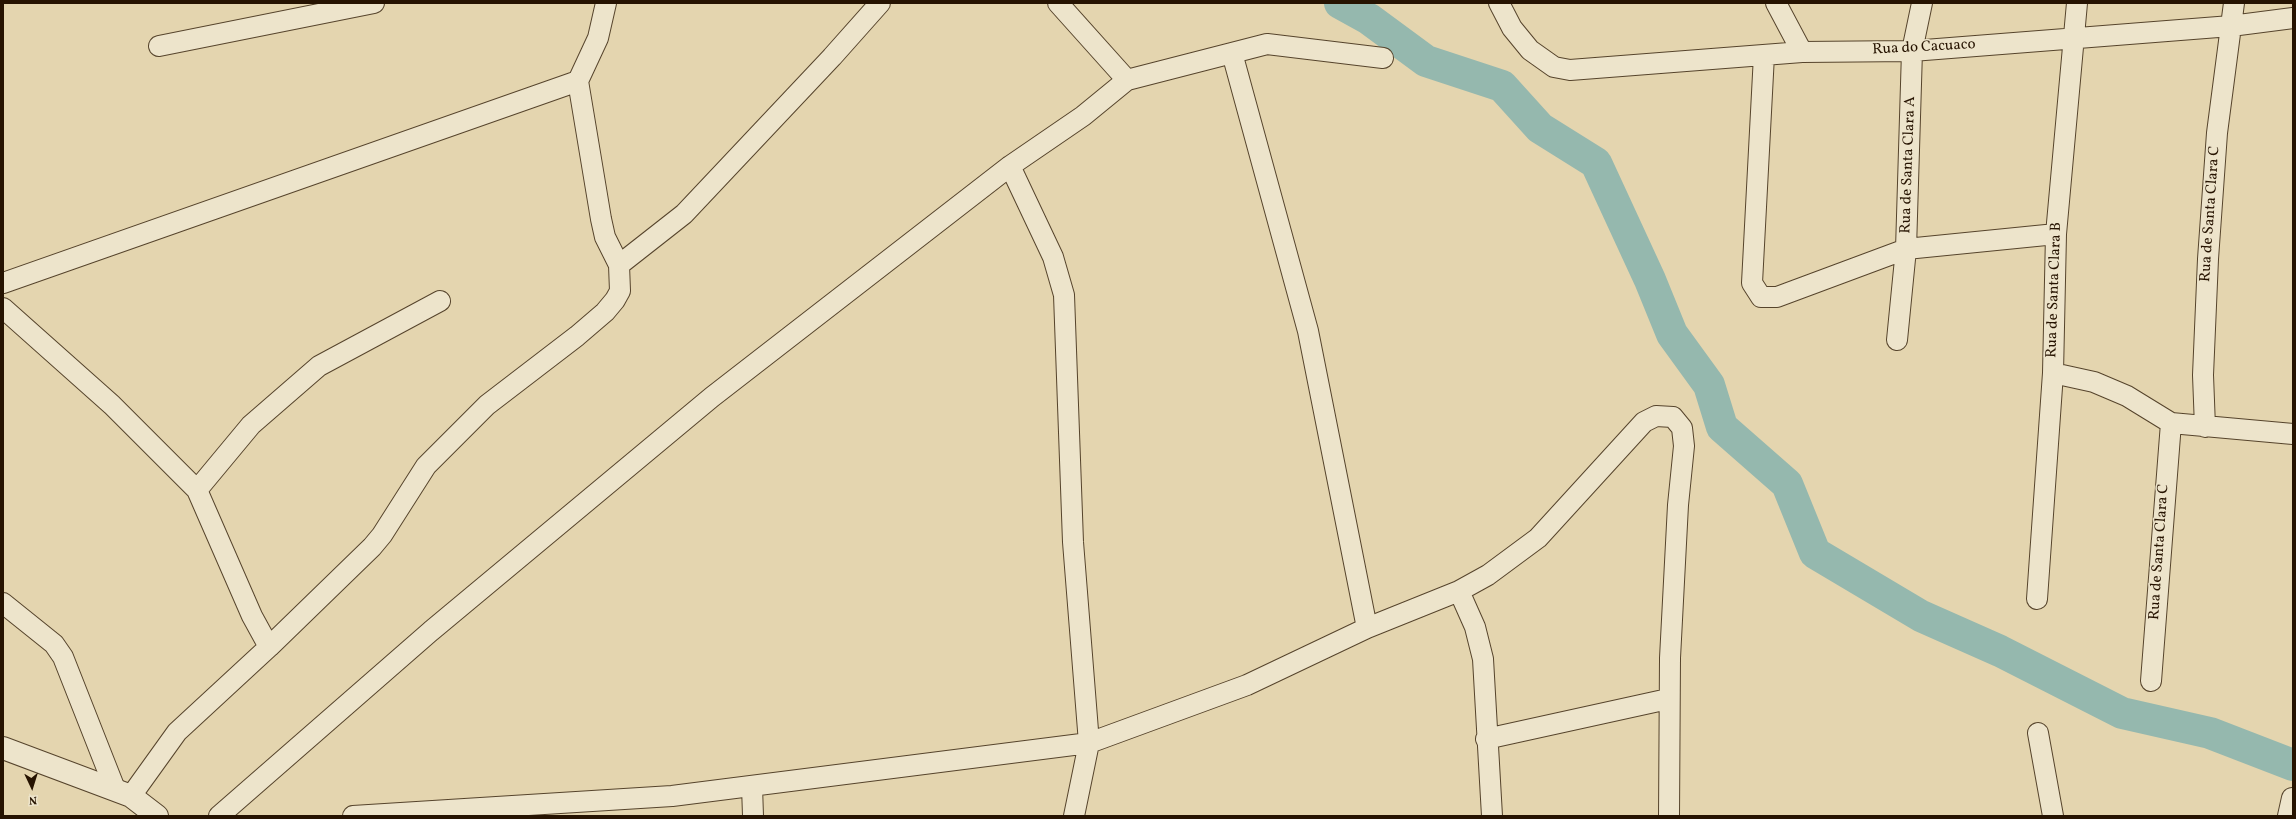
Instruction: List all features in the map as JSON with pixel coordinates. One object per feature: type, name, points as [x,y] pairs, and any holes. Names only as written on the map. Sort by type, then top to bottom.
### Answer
[{"type":"street","points":[[159,46],[374,3]]},
{"type":"street","points":[[123,792],[177,732],[269,647],[382,536],[426,466],[508,387],[605,312],[620,291],[619,265],[605,237],[601,219],[578,81],[598,38],[606,3]]},
{"type":"street","points":[[619,265],[684,214],[832,57],[880,3]]},
{"type":"street","points":[[1058,3],[1127,80]]},
{"type":"street","name":"Rua do Cacuaco","points":[[1499,3],[1512,28],[1530,50],[1554,67],[1570,70],[1802,52],[1912,51],[2072,37],[2231,26],[2293,18]]},
{"type":"street","points":[[1776,3],[1802,52]]},
{"type":"street","name":"Rua de Santa Clara A","points":[[1922,3],[1912,51],[1906,249],[2056,234]]},
{"type":"street","name":"Rua de Santa Clara B","points":[[2077,3],[2072,37],[2056,234],[2053,373],[2094,382],[2127,396],[2171,424],[2293,434]]},
{"type":"street","name":"Rua de Santa Clara C","points":[[2205,426],[2203,375],[2208,251],[2217,133],[2234,3]]},
{"type":"street","points":[[219,816],[431,631],[712,397],[1010,166],[1083,116],[1127,80],[1267,44],[1383,58]]},
{"type":"street","points":[[1232,53],[1308,331],[1366,628]]},
{"type":"street","points":[[1764,55],[1752,284],[1761,297],[1776,297],[1906,249],[1897,340]]},
{"type":"street","points":[[3,283],[578,81]]},
{"type":"street","points":[[1010,166],[1053,256],[1064,295],[1073,542],[1088,743],[1074,816]]},
{"type":"street","points":[[197,490],[251,425],[314,370],[345,350],[440,301]]},
{"type":"street","points":[[3,308],[112,405],[197,490],[252,616],[269,647]]},
{"type":"street","points":[[2037,599],[2053,373]]},
{"type":"street","points":[[353,816],[672,796],[1088,743],[1247,685],[1366,628],[1459,591],[1505,564],[1538,538],[1644,422],[1656,416],[1673,417],[1682,428],[1684,446],[1678,505],[1668,699],[1669,816]]},
{"type":"street","name":"Rua de Santa Clara C","points":[[2151,681],[2171,424]]},
{"type":"street","points":[[1459,591],[1481,644],[1492,816]]},
{"type":"street","points":[[3,603],[54,644],[63,657],[123,792]]},
{"type":"street","points":[[1486,739],[1668,699]]},
{"type":"street","points":[[2038,733],[2053,816]]},
{"type":"street","points":[[3,748],[123,792],[157,816]]},
{"type":"street","points":[[752,786],[753,816]]},
{"type":"waterway","points":[[1340,3],[1369,19],[1426,61],[1502,86],[1540,128],[1596,163],[1650,280],[1672,334],[1709,385],[1722,427],[1787,484],[1815,553],[1921,616],[2000,651],[2122,713],[2210,733],[2293,765]]}]
